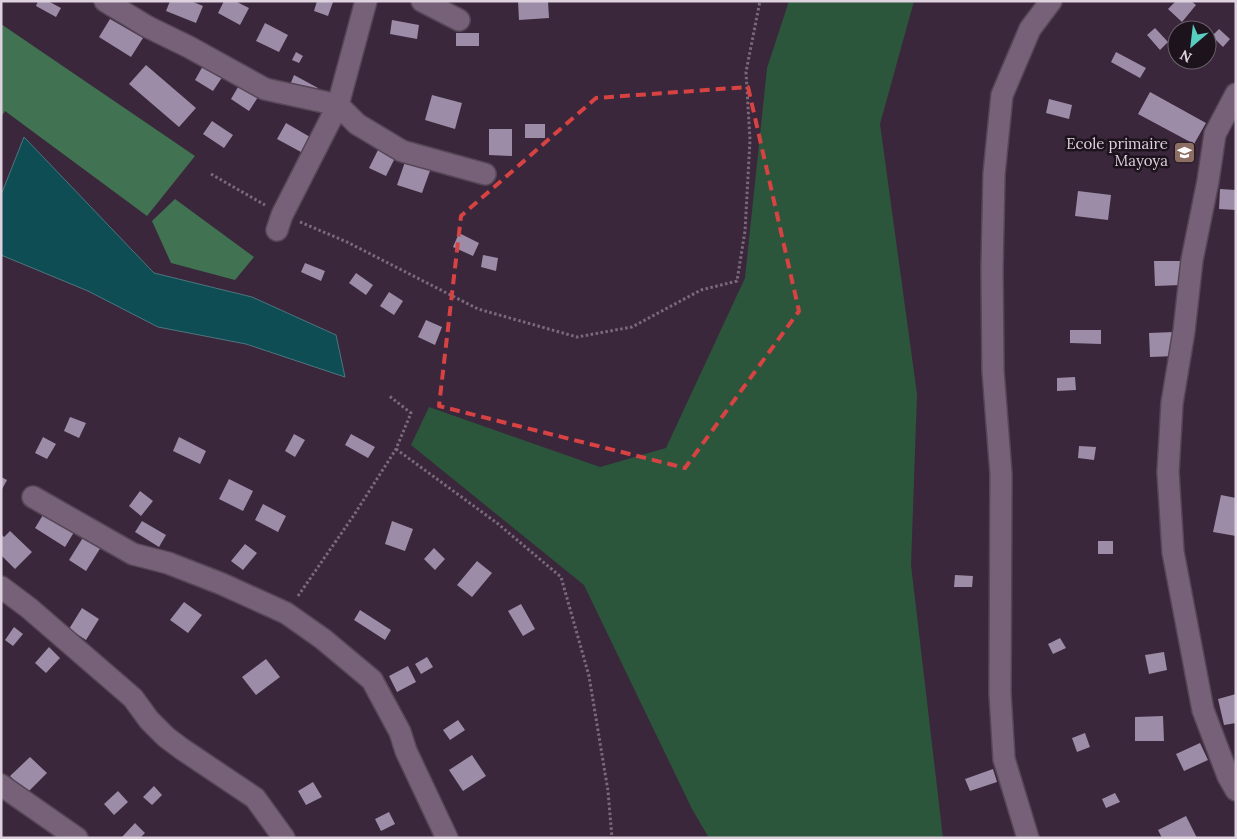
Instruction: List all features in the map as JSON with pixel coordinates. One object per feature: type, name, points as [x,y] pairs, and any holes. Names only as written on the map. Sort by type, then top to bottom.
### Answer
[{"type":"street","points":[[105,1],[148,27],[266,89],[338,105],[358,124],[402,151],[485,174]]},
{"type":"street","points":[[279,222],[338,105],[366,1]]},
{"type":"street","points":[[422,1],[458,20]]},
{"type":"street","points":[[1028,838],[1004,759],[1000,693],[1001,484],[993,371],[992,269],[994,174],[1002,95],[1030,29],[1051,1]]},
{"type":"street","points":[[1236,94],[1215,134],[1208,181],[1192,260],[1184,331],[1172,403],[1168,472],[1173,552],[1203,710],[1228,776],[1236,790]]},
{"type":"street","points":[[33,497],[133,554],[168,563],[222,584],[286,614],[323,639],[372,680],[400,732],[406,751],[447,838]]},
{"type":"street","points":[[1,587],[29,608],[133,698],[149,720],[166,737],[255,798],[284,838]]},
{"type":"street","points":[[1,786],[77,838]]},
{"type":"path","points":[[211,174],[279,222],[347,242],[478,309],[577,337],[632,327],[701,290],[737,281],[745,230],[750,140],[746,72],[760,1]]},
{"type":"path","points":[[286,614],[354,515],[396,449],[411,413],[388,395]]},
{"type":"path","points":[[396,449],[497,523],[561,577],[589,676],[608,791],[612,838]]},
{"type":"highlighted area","points":[[748,87],[799,311],[685,468],[439,406],[461,216],[596,98]]},
{"type":"shaded area","points":[[789,1],[914,1],[880,124],[917,394],[911,565],[943,838],[709,838],[692,809],[584,585],[411,445],[429,407],[600,467],[666,448],[745,278],[767,68]]},
{"type":"shaded area","points":[[1,24],[195,156],[147,216],[5,111],[1,117]]},
{"type":"shaded area","points":[[24,137],[154,273],[252,297],[336,335],[345,377],[246,344],[158,327],[88,291],[1,255],[1,195]]},
{"type":"shaded area","points":[[175,199],[254,257],[235,280],[171,263],[152,221]]},
{"type":"building","points":[[38,1],[48,1],[61,8],[56,17],[36,6]]},
{"type":"building","points":[[170,1],[191,1],[203,6],[196,23],[166,11]]},
{"type":"building","points":[[224,1],[235,1],[249,8],[240,25],[218,13]]},
{"type":"building","points":[[317,1],[333,2],[328,16],[314,11]]},
{"type":"building","points":[[518,1],[548,1],[549,18],[519,20]]},
{"type":"building","points":[[1176,1],[1191,1],[1196,5],[1184,20],[1180,20],[1168,9]]},
{"type":"building","points":[[110,19],[143,38],[131,57],[99,37]]},
{"type":"building","points":[[392,20],[419,25],[417,39],[390,34]]},
{"type":"building","points":[[265,23],[288,35],[279,52],[256,41]]},
{"type":"building","points":[[1155,28],[1167,43],[1160,50],[1147,35]]},
{"type":"building","points":[[1219,29],[1230,39],[1223,47],[1217,41],[1217,31]]},
{"type":"building","points":[[456,33],[479,33],[479,46],[456,46]]},
{"type":"building","points":[[296,52],[303,56],[299,63],[292,60]]},
{"type":"building","points":[[1116,52],[1146,68],[1140,78],[1111,62]]},
{"type":"building","points":[[204,64],[223,76],[213,91],[195,80]]},
{"type":"building","points":[[146,65],[196,108],[179,127],[129,84]]},
{"type":"building","points":[[294,75],[318,88],[313,97],[290,85]]},
{"type":"building","points":[[241,82],[260,94],[249,111],[231,99]]},
{"type":"building","points":[[1150,92],[1206,123],[1194,144],[1138,114]]},
{"type":"building","points":[[432,95],[462,103],[455,129],[425,120]]},
{"type":"building","points":[[1049,99],[1072,105],[1069,119],[1046,113]]},
{"type":"building","points":[[212,121],[233,135],[224,148],[203,134]]},
{"type":"building","points":[[286,123],[310,137],[301,152],[277,139]]},
{"type":"building","points":[[525,124],[545,124],[545,138],[525,138]]},
{"type":"building","points":[[489,129],[512,129],[512,156],[489,155]]},
{"type":"building","points":[[379,148],[396,156],[386,176],[369,168]]},
{"type":"building","points":[[406,159],[431,168],[422,193],[397,185]]},
{"type":"building","points":[[1220,189],[1236,190],[1236,210],[1219,209]]},
{"type":"building","points":[[1078,191],[1111,195],[1108,220],[1075,216]]},
{"type":"building","points":[[459,233],[479,243],[473,256],[453,247]]},
{"type":"building","points":[[483,255],[498,258],[496,271],[481,267]]},
{"type":"building","points":[[1154,261],[1181,261],[1181,285],[1155,286]]},
{"type":"building","points":[[305,263],[325,271],[321,281],[301,272]]},
{"type":"building","points":[[356,273],[373,285],[366,295],[349,283]]},
{"type":"building","points":[[389,292],[403,301],[394,315],[380,306]]},
{"type":"building","points":[[426,320],[442,327],[435,345],[418,337]]},
{"type":"building","points":[[1070,330],[1101,330],[1101,344],[1070,343]]},
{"type":"building","points":[[1174,332],[1175,356],[1150,357],[1149,333]]},
{"type":"building","points":[[1075,377],[1076,390],[1057,391],[1057,378]]},
{"type":"building","points":[[70,417],[86,423],[79,438],[64,431]]},
{"type":"building","points":[[294,434],[305,440],[295,457],[285,451]]},
{"type":"building","points":[[351,434],[375,447],[368,458],[345,445]]},
{"type":"building","points":[[43,437],[56,444],[47,459],[35,453]]},
{"type":"building","points":[[179,437],[206,451],[200,464],[173,451]]},
{"type":"building","points":[[1079,446],[1096,447],[1094,460],[1078,458]]},
{"type":"building","points":[[1,477],[7,480],[1,491]]},
{"type":"building","points":[[229,479],[253,491],[243,511],[219,499]]},
{"type":"building","points":[[140,491],[153,501],[141,516],[129,506]]},
{"type":"building","points":[[1221,495],[1236,498],[1236,536],[1213,532]]},
{"type":"building","points":[[263,504],[286,516],[278,532],[255,520]]},
{"type":"building","points":[[46,510],[76,529],[65,547],[35,528]]},
{"type":"building","points":[[142,521],[166,535],[159,547],[135,532]]},
{"type":"building","points":[[392,521],[413,529],[405,551],[385,544]]},
{"type":"building","points":[[10,531],[32,552],[15,569],[1,555],[1,534],[4,537]]},
{"type":"building","points":[[84,536],[101,547],[86,571],[69,560]]},
{"type":"building","points":[[1098,541],[1113,541],[1113,554],[1098,554]]},
{"type":"building","points":[[245,544],[257,553],[243,570],[231,561]]},
{"type":"building","points":[[434,548],[445,559],[435,570],[424,559]]},
{"type":"building","points":[[477,561],[492,573],[472,597],[457,585]]},
{"type":"building","points":[[955,575],[973,576],[972,587],[954,587]]},
{"type":"building","points":[[184,602],[202,615],[188,633],[170,620]]},
{"type":"building","points":[[521,604],[535,629],[523,636],[508,611]]},
{"type":"building","points":[[82,608],[99,619],[86,640],[69,629]]},
{"type":"building","points":[[360,610],[391,630],[385,640],[354,620]]},
{"type":"building","points":[[14,627],[23,634],[13,646],[5,640]]},
{"type":"building","points":[[1060,638],[1066,648],[1053,654],[1048,644]]},
{"type":"building","points":[[49,647],[60,658],[46,673],[35,663]]},
{"type":"building","points":[[1164,652],[1167,670],[1149,674],[1145,655]]},
{"type":"building","points":[[427,657],[433,667],[421,674],[415,664]]},
{"type":"building","points":[[266,659],[280,677],[256,695],[242,677]]},
{"type":"building","points":[[408,666],[416,682],[397,692],[389,676]]},
{"type":"building","points":[[1236,694],[1236,723],[1224,725],[1218,699]]},
{"type":"building","points":[[1163,716],[1164,741],[1135,741],[1135,717]]},
{"type":"building","points":[[458,720],[465,730],[450,740],[443,730]]},
{"type":"building","points":[[1085,733],[1090,747],[1077,752],[1072,738]]},
{"type":"building","points":[[1200,743],[1208,760],[1184,771],[1176,754]]},
{"type":"building","points":[[472,755],[486,776],[463,791],[449,770]]},
{"type":"building","points":[[30,757],[47,773],[27,793],[10,776]]},
{"type":"building","points":[[993,769],[997,782],[970,791],[965,779]]},
{"type":"building","points":[[313,782],[322,797],[306,805],[298,791]]},
{"type":"building","points":[[154,786],[162,795],[152,805],[143,797]]},
{"type":"building","points":[[118,791],[128,802],[114,815],[104,804]]},
{"type":"building","points":[[1115,793],[1120,802],[1106,808],[1102,799]]},
{"type":"building","points":[[389,812],[395,824],[381,831],[375,819]]},
{"type":"building","points":[[1186,816],[1197,838],[1162,838],[1158,830]]},
{"type":"building","points":[[135,823],[145,833],[140,838],[123,838],[122,837]]},
{"type":"place","name":"Ecole primaire Mayoya","points":[[1184,153]]}]
